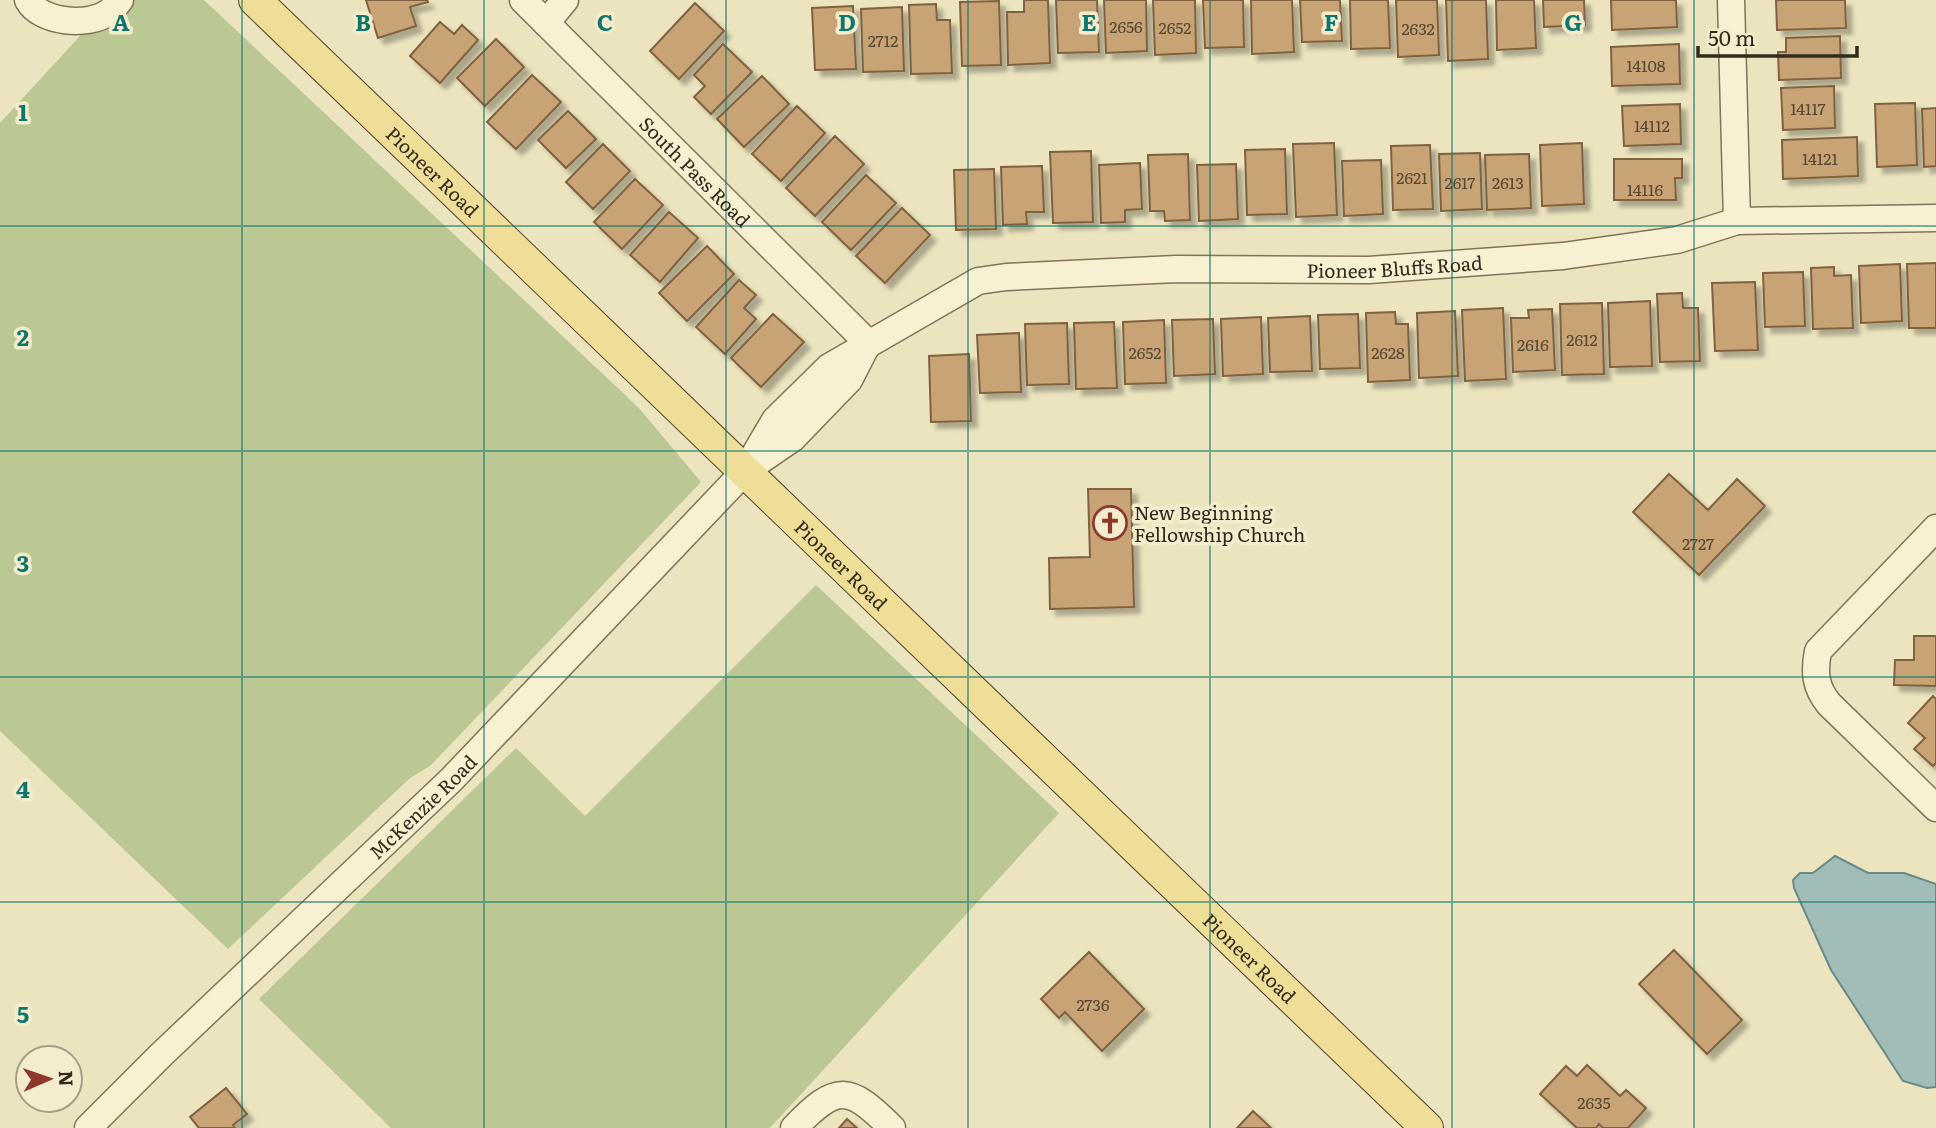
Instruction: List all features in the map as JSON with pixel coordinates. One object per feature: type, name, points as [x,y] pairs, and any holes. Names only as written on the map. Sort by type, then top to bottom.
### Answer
[{"type":"main road","name":"Pioneer Road","points":[[256,0],[1427,1128]]},
{"type":"street","points":[[28,0],[32,7],[56,19],[83,20],[108,13],[120,0]]},
{"type":"street","name":"South Pass Road","points":[[523,0],[868,343]]},
{"type":"street","points":[[546,23],[565,0]]},
{"type":"street","points":[[1731,0],[1737,221]]},
{"type":"street","name":"Pioneer Bluffs Road","points":[[745,471],[775,421],[829,367],[978,281],[1006,277],[1176,269],[1369,270],[1521,259],[1677,240],[1737,221],[1936,218]]},
{"type":"street","name":"McKenzie Road","points":[[88,1128],[450,780],[745,471]]},
{"type":"street","points":[[1936,528],[1818,651],[1814,671],[1820,693],[1829,704],[1936,808]]},
{"type":"street","points":[[793,1128],[819,1101],[847,1095],[863,1099],[892,1128]]},
{"type":"green space","points":[[113,0],[204,0],[638,407],[701,482],[431,765],[409,779],[228,949],[0,731],[0,123]]},
{"type":"green space","points":[[816,585],[1059,813],[770,1128],[391,1128],[259,999],[516,748],[585,816]]},
{"type":"water","points":[[1835,856],[1868,873],[1904,873],[1936,884],[1936,1087],[1927,1088],[1903,1081],[1831,970],[1794,888],[1793,880],[1800,873],[1813,873]]},
{"type":"building","points":[[366,0],[428,2],[410,7],[416,26],[378,38]]},
{"type":"building","points":[[1024,0],[1048,0],[1050,63],[1008,65],[1007,12],[1024,12]]},
{"type":"building","points":[[1056,0],[1097,0],[1099,52],[1058,53]]},
{"type":"building","points":[[1104,0],[1146,0],[1147,51],[1106,53]]},
{"type":"building","points":[[1153,0],[1195,0],[1196,53],[1155,55]]},
{"type":"building","points":[[1203,0],[1243,0],[1244,47],[1205,48]]},
{"type":"building","points":[[1251,0],[1292,0],[1294,52],[1252,54]]},
{"type":"building","points":[[1300,0],[1340,0],[1342,41],[1302,42]]},
{"type":"building","points":[[1350,0],[1388,0],[1390,48],[1351,49]]},
{"type":"building","points":[[1396,0],[1437,0],[1439,55],[1398,57]]},
{"type":"building","points":[[1446,0],[1486,0],[1488,59],[1448,61]]},
{"type":"building","points":[[1496,0],[1534,0],[1536,48],[1497,50]]},
{"type":"building","points":[[1543,0],[1584,0],[1585,25],[1544,27]]},
{"type":"building","points":[[1611,0],[1676,0],[1677,27],[1612,30]]},
{"type":"building","points":[[1776,0],[1845,0],[1846,28],[1777,30]]},
{"type":"building","points":[[999,1],[1001,65],[962,66],[960,2]]},
{"type":"building","points":[[695,3],[724,31],[679,79],[650,51]]},
{"type":"building","points":[[936,4],[937,20],[950,20],[952,73],[911,74],[909,5]]},
{"type":"building","points":[[853,6],[856,69],[815,70],[812,8]]},
{"type":"building","points":[[902,7],[904,71],[863,72],[861,9]]},
{"type":"building","points":[[440,22],[454,34],[462,25],[478,40],[440,83],[410,56]]},
{"type":"building","points":[[1840,36],[1841,78],[1779,80],[1778,52],[1786,52],[1786,38]]},
{"type":"building","points":[[496,39],[524,67],[485,106],[457,78]]},
{"type":"building","points":[[723,44],[752,72],[711,114],[694,97],[705,86],[694,75]]},
{"type":"building","points":[[1679,44],[1680,84],[1612,86],[1611,47]]},
{"type":"building","points":[[532,75],[561,102],[516,149],[487,122]]},
{"type":"building","points":[[762,76],[789,104],[744,147],[717,119]]},
{"type":"building","points":[[1834,86],[1835,128],[1783,130],[1781,88]]},
{"type":"building","points":[[1915,103],[1917,165],[1877,167],[1875,104]]},
{"type":"building","points":[[1680,104],[1681,144],[1624,146],[1622,106]]},
{"type":"building","points":[[797,106],[825,133],[781,181],[752,154]]},
{"type":"building","points":[[1936,108],[1936,166],[1924,167],[1922,109]]},
{"type":"building","points":[[568,111],[596,139],[566,168],[538,140]]},
{"type":"building","points":[[835,136],[864,164],[815,216],[786,188]]},
{"type":"building","points":[[1857,137],[1858,176],[1783,179],[1782,140]]},
{"type":"building","points":[[1334,143],[1337,215],[1296,217],[1293,144]]},
{"type":"building","points":[[1582,143],[1584,204],[1542,206],[1540,145]]},
{"type":"building","points":[[603,144],[630,171],[593,209],[566,182]]},
{"type":"building","points":[[1430,145],[1433,209],[1393,210],[1391,146]]},
{"type":"building","points":[[1285,149],[1287,214],[1247,215],[1245,150]]},
{"type":"building","points":[[1091,151],[1093,222],[1053,223],[1050,152]]},
{"type":"building","points":[[1480,153],[1482,209],[1441,211],[1439,154]]},
{"type":"building","points":[[1188,154],[1190,220],[1165,221],[1164,211],[1150,211],[1148,155]]},
{"type":"building","points":[[1529,154],[1531,208],[1487,210],[1485,155]]},
{"type":"building","points":[[1614,159],[1682,159],[1682,178],[1675,178],[1676,200],[1614,200]]},
{"type":"building","points":[[1381,160],[1383,214],[1344,216],[1342,161]]},
{"type":"building","points":[[1140,163],[1142,209],[1125,210],[1125,222],[1101,223],[1099,165]]},
{"type":"building","points":[[1236,164],[1238,219],[1199,221],[1197,165]]},
{"type":"building","points":[[1042,166],[1044,212],[1026,212],[1027,224],[1003,225],[1001,167]]},
{"type":"building","points":[[994,169],[996,229],[956,230],[954,170]]},
{"type":"building","points":[[866,175],[896,203],[851,250],[822,222]]},
{"type":"building","points":[[635,179],[663,205],[622,249],[594,222]]},
{"type":"building","points":[[902,208],[930,235],[885,283],[856,256]]},
{"type":"building","points":[[669,212],[698,238],[660,282],[630,255]]},
{"type":"building","points":[[707,246],[734,274],[687,321],[659,293]]},
{"type":"building","points":[[1936,263],[1936,328],[1909,328],[1907,264]]},
{"type":"building","points":[[1900,264],[1902,321],[1861,323],[1859,266]]},
{"type":"building","points":[[1834,267],[1834,276],[1851,275],[1853,328],[1813,329],[1811,268]]},
{"type":"building","points":[[1803,272],[1805,326],[1765,327],[1763,273]]},
{"type":"building","points":[[739,280],[756,295],[744,308],[756,319],[725,354],[696,327]]},
{"type":"building","points":[[1755,282],[1758,350],[1715,351],[1712,283]]},
{"type":"building","points":[[1682,293],[1683,308],[1698,308],[1700,361],[1660,362],[1657,294]]},
{"type":"building","points":[[1650,301],[1652,366],[1610,367],[1608,303]]},
{"type":"building","points":[[1602,303],[1604,374],[1562,375],[1560,304]]},
{"type":"building","points":[[1503,308],[1506,379],[1465,381],[1462,310]]},
{"type":"building","points":[[1552,309],[1555,370],[1513,372],[1511,318],[1529,318],[1528,310]]},
{"type":"building","points":[[1455,311],[1458,376],[1419,378],[1417,313]]},
{"type":"building","points":[[1395,312],[1396,324],[1408,324],[1410,380],[1368,382],[1366,313]]},
{"type":"building","points":[[773,314],[804,342],[761,387],[731,358]]},
{"type":"building","points":[[1358,314],[1360,368],[1320,369],[1318,315]]},
{"type":"building","points":[[1310,316],[1312,371],[1270,372],[1268,318]]},
{"type":"building","points":[[1261,317],[1263,374],[1223,376],[1221,319]]},
{"type":"building","points":[[1213,319],[1215,374],[1174,376],[1172,320]]},
{"type":"building","points":[[1164,320],[1166,383],[1125,384],[1123,322]]},
{"type":"building","points":[[1114,322],[1117,388],[1076,389],[1074,323]]},
{"type":"building","points":[[1067,323],[1069,384],[1027,385],[1025,324]]},
{"type":"building","points":[[1019,333],[1021,392],[980,393],[977,335]]},
{"type":"building","points":[[969,354],[971,421],[931,422],[929,356]]},
{"type":"building","points":[[1669,474],[1708,510],[1737,479],[1765,506],[1699,575],[1633,512]]},
{"type":"building","name":"New Beginning Fellowship Church","points":[[1088,489],[1131,489],[1134,607],[1050,609],[1049,558],[1090,557]]},
{"type":"building","points":[[1914,636],[1936,636],[1936,686],[1894,685],[1895,660],[1914,660]]},
{"type":"building","points":[[1933,696],[1936,699],[1936,763],[1933,766],[1914,749],[1925,738],[1908,723]]},
{"type":"building","points":[[1674,950],[1742,1020],[1707,1054],[1639,984]]},
{"type":"building","points":[[1089,952],[1144,1009],[1102,1051],[1065,1012],[1059,1018],[1041,999]]},
{"type":"building","points":[[1587,1065],[1620,1096],[1626,1090],[1646,1108],[1628,1128],[1603,1128],[1599,1124],[1596,1128],[1577,1128],[1540,1094],[1566,1066],[1577,1076]]},
{"type":"building","points":[[226,1088],[247,1114],[233,1125],[235,1128],[199,1128],[190,1117]]},
{"type":"building","points":[[1253,1111],[1271,1128],[1237,1128]]},
{"type":"building","points":[[847,1119],[857,1128],[839,1128]]},
{"type":"place","name":"New Beginning Fellowship Church","points":[[1110,523]]}]
